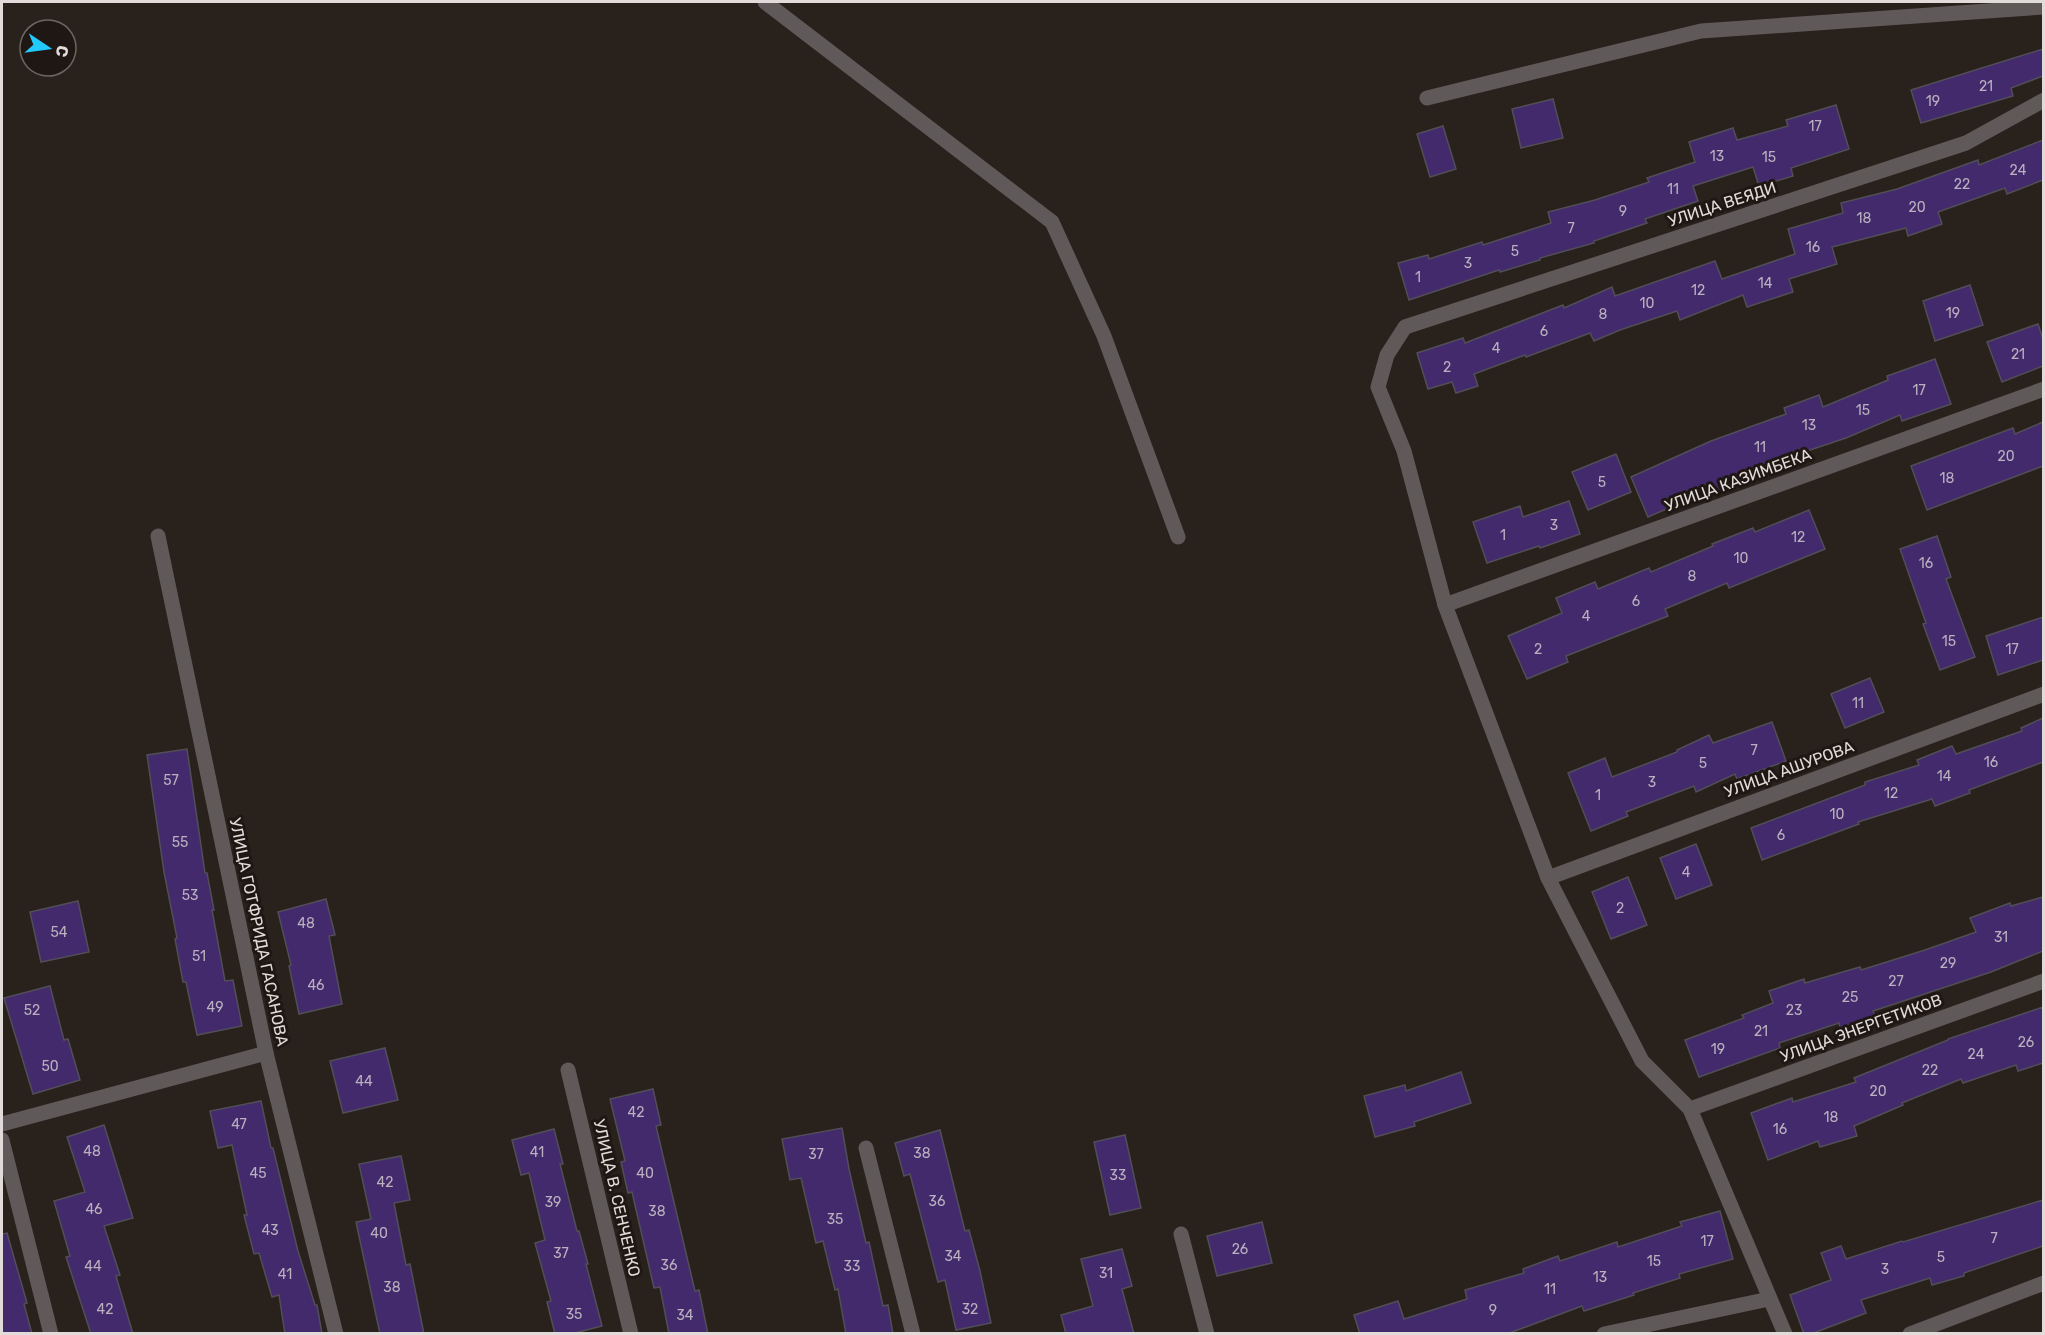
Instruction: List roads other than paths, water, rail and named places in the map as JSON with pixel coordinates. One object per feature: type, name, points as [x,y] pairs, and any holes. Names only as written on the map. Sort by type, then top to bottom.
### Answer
[{"type":"street","points":[[765,2],[1052,222],[1104,336],[1178,537]]},
{"type":"street","points":[[1427,98],[1701,31],[2043,6]]},
{"type":"street","name":"УЛИЦА ВЕЯДИ","points":[[1444,605],[1404,451],[1378,387],[1387,355],[1405,327],[1966,143],[2043,100]]},
{"type":"street","name":"УЛИЦА КАЗИМБЕКА","points":[[1444,605],[2043,389]]},
{"type":"street","name":"УЛИЦА ГОТФРИДА ГАСАНОВА","points":[[158,536],[266,1053],[336,1334]]},
{"type":"street","points":[[1444,605],[1548,878],[1642,1061],[1690,1109],[1785,1334]]},
{"type":"street","name":"УЛИЦА АШУРОВА","points":[[1548,878],[2043,694]]},
{"type":"street","name":"УЛИЦА ЭНЕРГЕТИКОВ","points":[[1690,1109],[2043,981]]},
{"type":"street","points":[[2,1124],[266,1053]]},
{"type":"street","name":"УЛИЦА В. СЕНЧЕНКО","points":[[568,1070],[631,1334]]},
{"type":"street","points":[[2,1140],[51,1334]]},
{"type":"street","points":[[866,1148],[913,1334]]},
{"type":"street","points":[[1181,1234],[1208,1334]]},
{"type":"street","points":[[1910,1334],[2043,1283]]},
{"type":"street","points":[[1604,1334],[1769,1299]]}]
